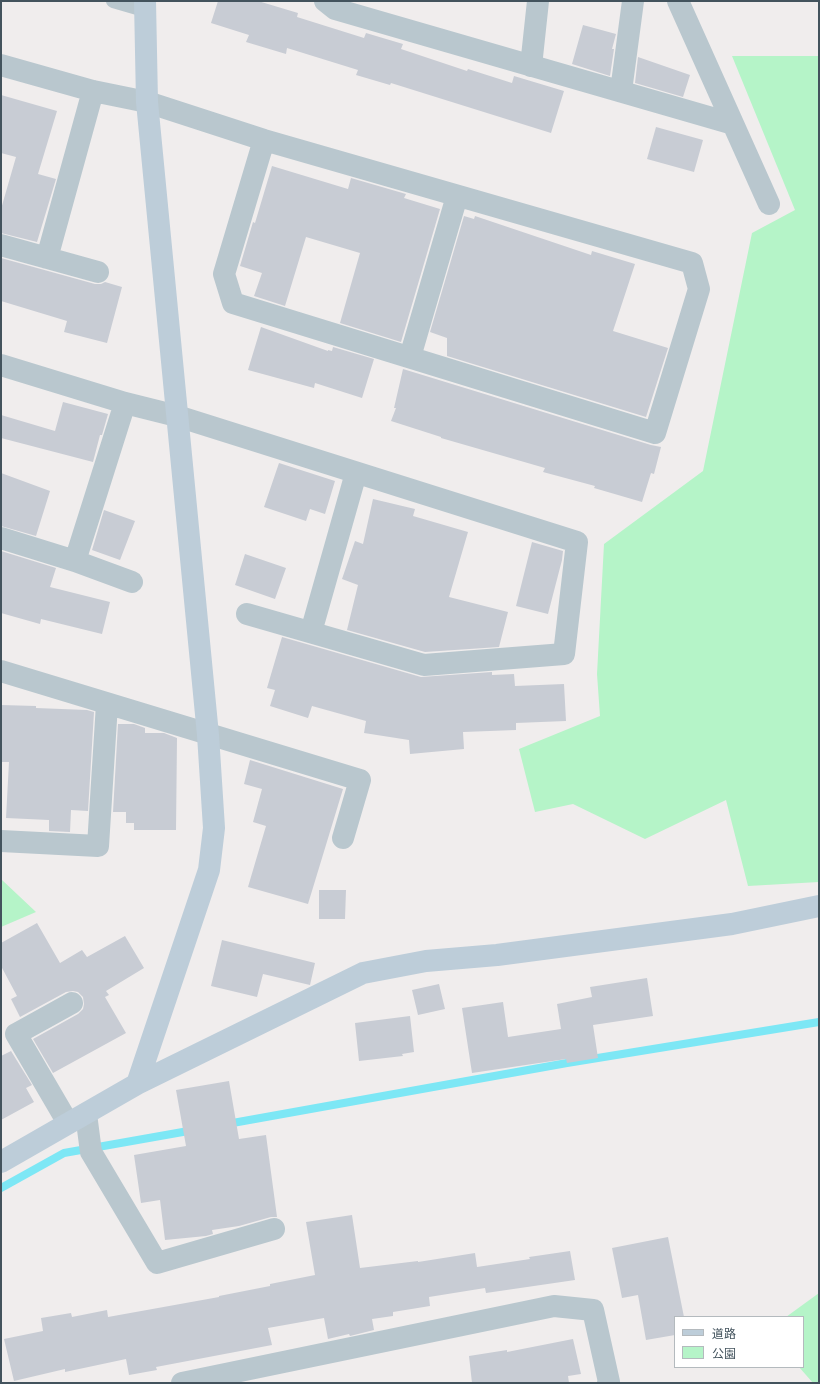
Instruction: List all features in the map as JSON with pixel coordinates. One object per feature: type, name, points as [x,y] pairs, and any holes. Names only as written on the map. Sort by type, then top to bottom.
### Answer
[{"type":"street","points":[[325,1],[335,9],[734,124]]},
{"type":"street","points":[[531,66],[538,1]]},
{"type":"street","points":[[621,92],[633,1]]},
{"type":"street","points":[[678,1],[769,204]]},
{"type":"street","points":[[137,1084],[209,870],[214,828],[208,735],[147,102],[144,6]]},
{"type":"street","points":[[1,65],[93,90],[147,102],[264,140],[692,263],[699,289],[655,433],[233,303],[224,274],[264,140]]},
{"type":"street","points":[[47,258],[93,90]]},
{"type":"street","points":[[410,357],[457,196]]},
{"type":"street","points":[[1,245],[98,272]]},
{"type":"street","points":[[1,365],[125,403],[177,416],[577,542],[564,654],[424,666],[247,614]]},
{"type":"street","points":[[75,561],[125,403]]},
{"type":"street","points":[[311,632],[356,473]]},
{"type":"street","points":[[1,538],[75,561],[132,582]]},
{"type":"street","points":[[1,671],[360,780],[343,838]]},
{"type":"street","points":[[1,841],[98,846],[107,704]]},
{"type":"street","points":[[1,1162],[137,1084],[363,973],[426,961],[497,955],[732,924],[819,906]]},
{"type":"street","points":[[72,1003],[16,1034],[77,1119],[90,1147],[157,1263],[274,1229]]},
{"type":"street","points":[[182,1383],[554,1306],[593,1310],[608,1383]]},
{"type":"lane","points":[[113,1],[144,6]]},
{"type":"green space","points":[[732,56],[819,56],[819,882],[748,886],[726,800],[645,839],[573,804],[535,812],[519,749],[600,716],[597,674],[604,544],[703,471],[752,233],[795,210]]},
{"type":"green space","points":[[1,879],[36,912],[1,927]]},
{"type":"green space","points":[[819,1293],[819,1383],[813,1383],[800,1368],[804,1368],[804,1316],[787,1316]]},
{"type":"building","points":[[218,1],[258,1],[298,13],[297,17],[364,38],[366,33],[403,44],[401,49],[467,71],[468,69],[512,83],[514,76],[564,91],[551,133],[391,83],[390,85],[356,75],[358,70],[287,48],[286,54],[246,42],[249,35],[211,23]]},
{"type":"building","points":[[583,25],[616,34],[612,49],[614,49],[610,76],[572,64]]},
{"type":"building","points":[[638,57],[690,75],[683,97],[635,83]]},
{"type":"building","points":[[1,95],[57,111],[38,174],[56,179],[37,242],[1,233],[1,209],[16,157],[1,153]]},
{"type":"building","points":[[656,127],[703,140],[694,172],[647,159]]},
{"type":"building","points":[[272,166],[348,189],[351,178],[406,194],[404,198],[440,209],[401,342],[340,323],[360,253],[306,237],[285,306],[254,296],[262,273],[240,266]]},
{"type":"building","points":[[464,216],[474,219],[475,216],[591,255],[592,251],[635,264],[613,331],[668,348],[646,417],[447,356],[447,338],[430,332]]},
{"type":"building","points":[[1,258],[95,284],[105,282],[122,287],[107,343],[64,332],[67,321],[1,301]]},
{"type":"building","points":[[261,327],[328,351],[332,351],[333,347],[374,359],[362,398],[315,383],[314,388],[248,370]]},
{"type":"building","points":[[403,369],[661,447],[654,474],[651,473],[642,502],[594,488],[595,486],[543,472],[545,468],[441,438],[391,421],[396,408],[394,408]]},
{"type":"building","points":[[63,402],[108,414],[102,435],[100,435],[93,462],[1,438],[1,415],[55,431]]},
{"type":"building","points":[[279,463],[335,481],[325,514],[310,509],[306,521],[264,507]]},
{"type":"building","points":[[1,473],[50,491],[36,536],[1,526]]},
{"type":"building","points":[[373,499],[415,509],[413,516],[468,532],[449,597],[508,612],[499,647],[425,652],[347,630],[358,585],[342,579],[355,541],[363,544]]},
{"type":"building","points":[[104,510],[135,521],[120,560],[92,550]]},
{"type":"building","points":[[532,542],[563,551],[548,614],[516,606]]},
{"type":"building","points":[[1,551],[56,568],[50,587],[110,602],[102,634],[41,619],[40,624],[1,613]]},
{"type":"building","points":[[245,554],[286,568],[275,599],[235,585]]},
{"type":"building","points":[[282,637],[421,677],[492,672],[492,675],[514,674],[515,686],[564,684],[566,721],[516,723],[516,730],[463,732],[464,749],[410,754],[409,740],[364,733],[366,721],[312,706],[308,718],[270,706],[275,690],[267,688]]},
{"type":"building","points":[[1,705],[36,706],[36,708],[87,710],[94,712],[88,811],[71,810],[70,832],[49,831],[49,820],[6,818],[9,762],[1,762]]},
{"type":"building","points":[[118,724],[134,724],[145,728],[145,733],[164,733],[177,738],[176,830],[134,830],[134,823],[126,823],[126,812],[113,812]]},
{"type":"building","points":[[250,760],[343,789],[308,904],[248,887],[266,826],[253,822],[262,789],[244,784]]},
{"type":"building","points":[[319,890],[346,890],[345,919],[319,919]]},
{"type":"building","points":[[37,923],[60,963],[82,950],[87,957],[125,936],[144,968],[106,991],[109,995],[105,997],[126,1033],[53,1073],[33,1039],[78,1014],[83,1009],[83,997],[78,992],[66,992],[20,1017],[11,999],[17,996],[1,966],[1,943]]},
{"type":"building","points":[[222,940],[315,963],[310,985],[263,974],[257,997],[211,986]]},
{"type":"building","points":[[647,978],[653,1016],[593,1025],[598,1058],[567,1063],[566,1059],[472,1073],[462,1008],[503,1002],[508,1037],[561,1029],[557,1004],[592,997],[590,987]]},
{"type":"building","points":[[439,984],[445,1009],[418,1015],[412,990]]},
{"type":"building","points":[[410,1016],[414,1052],[402,1054],[403,1056],[359,1061],[355,1023]]},
{"type":"building","points":[[11,1051],[32,1085],[26,1088],[34,1102],[1,1120],[1,1056]]},
{"type":"building","points":[[229,1081],[239,1139],[266,1135],[277,1217],[271,1217],[239,1226],[212,1230],[213,1234],[206,1236],[165,1240],[160,1200],[141,1203],[134,1155],[186,1146],[176,1090]]},
{"type":"building","points":[[352,1215],[360,1268],[418,1262],[475,1253],[477,1267],[570,1251],[575,1280],[486,1293],[485,1288],[429,1297],[430,1306],[393,1312],[393,1316],[372,1319],[374,1330],[350,1336],[349,1334],[328,1339],[324,1318],[268,1328],[272,1345],[156,1367],[157,1370],[129,1375],[126,1359],[65,1372],[65,1369],[14,1381],[4,1339],[43,1331],[41,1318],[71,1313],[72,1317],[107,1310],[108,1317],[219,1297],[270,1286],[270,1284],[315,1275],[306,1222]]},
{"type":"building","points":[[668,1237],[684,1316],[674,1316],[674,1335],[646,1340],[638,1295],[622,1298],[612,1248]]},
{"type":"building","points":[[573,1339],[581,1374],[568,1376],[569,1383],[472,1383],[469,1356],[507,1350],[507,1352]]},
{"type":"waterway","points":[[227,1124],[567,1063],[819,1022]]},
{"type":"waterway","points":[[1,1188],[64,1153],[194,1130]]}]
